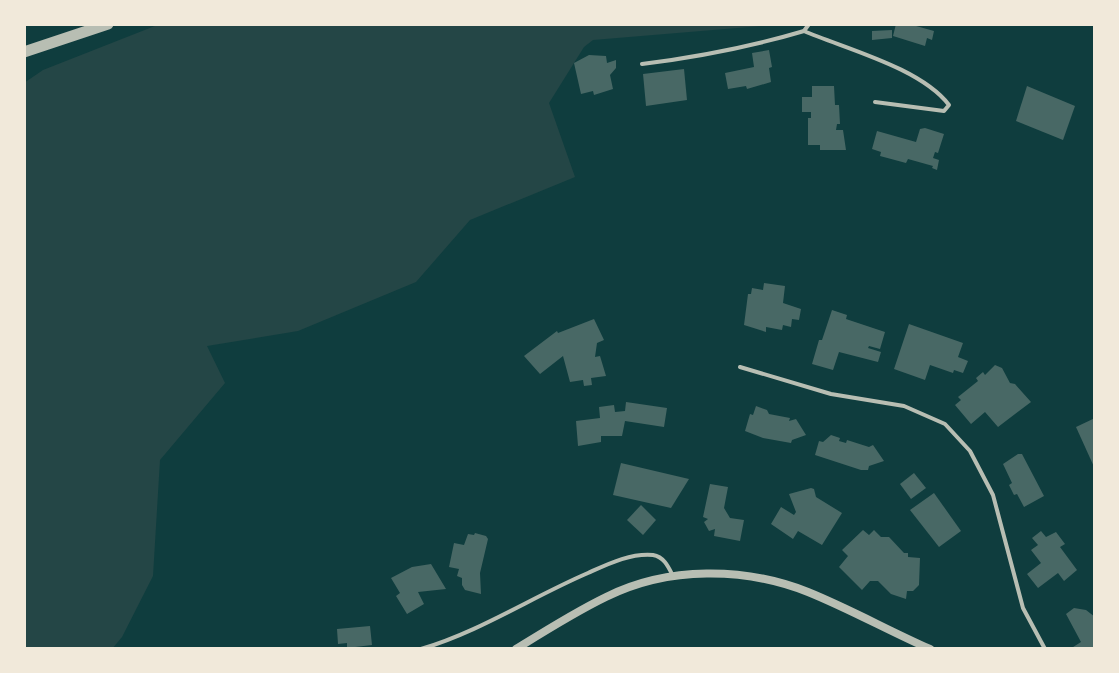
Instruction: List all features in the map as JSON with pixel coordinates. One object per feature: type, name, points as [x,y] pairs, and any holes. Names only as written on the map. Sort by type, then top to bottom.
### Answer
[{"type":"street","points":[[24,52],[108,24]]},
{"type":"street","points":[[516,649],[608,595],[641,583],[673,576],[732,575],[759,577],[808,592],[930,649]]},
{"type":"lane","points":[[804,31],[809,24]]},
{"type":"lane","points":[[642,64],[701,57],[804,31],[867,53],[940,93],[949,105],[944,111],[875,102]]},
{"type":"lane","points":[[740,367],[831,394],[904,406],[945,424],[964,442],[979,464],[993,495],[1023,608],[1045,649]]},
{"type":"lane","points":[[421,649],[448,641],[562,584],[622,559],[655,555],[663,559],[673,576]]},
{"type":"shaded area","points":[[160,24],[772,25],[593,40],[584,47],[549,103],[575,177],[470,220],[416,282],[298,331],[207,346],[225,383],[160,460],[153,576],[122,637],[112,649],[24,649],[24,83],[43,70]]},
{"type":"building","points":[[896,24],[934,31],[932,40],[927,38],[925,46],[893,36]]},
{"type":"building","points":[[892,30],[892,38],[872,40],[872,31]]},
{"type":"building","points":[[769,50],[771,82],[747,89],[746,86],[728,89],[725,73],[754,67],[752,53]]},
{"type":"building","points":[[589,55],[606,56],[607,63],[616,60],[616,68],[610,75],[613,89],[594,95],[593,91],[581,94],[574,63]]},
{"type":"building","points":[[684,69],[687,100],[646,106],[643,74]]},
{"type":"building","points":[[812,86],[834,86],[840,124],[837,124],[836,130],[843,130],[846,150],[820,150],[820,145],[808,145],[808,118],[811,118],[811,112],[802,112],[802,97],[812,97]]},
{"type":"building","points":[[1027,86],[1075,106],[1063,140],[1016,121]]},
{"type":"building","points":[[920,129],[944,134],[938,153],[935,152],[933,158],[939,160],[937,170],[908,159],[906,163],[880,156],[881,152],[872,149],[877,131],[916,142]]},
{"type":"building","points":[[764,283],[785,286],[783,303],[801,309],[799,320],[792,319],[791,327],[783,325],[782,330],[766,327],[766,332],[744,325],[748,294],[751,294],[752,288],[763,290]]},
{"type":"building","points":[[832,310],[847,315],[846,319],[885,332],[880,349],[868,348],[881,352],[878,362],[839,352],[833,370],[812,364]]},
{"type":"building","points":[[594,319],[604,340],[597,343],[595,357],[600,356],[606,376],[591,378],[592,385],[584,386],[583,380],[570,382],[563,356],[540,374],[524,356],[557,331]]},
{"type":"building","points":[[909,324],[963,343],[958,357],[968,361],[963,373],[930,365],[925,380],[894,369]]},
{"type":"building","points":[[995,365],[1002,368],[1010,383],[1015,384],[1031,402],[998,427],[985,412],[971,424],[955,405],[961,400],[958,397],[978,381],[976,378],[983,372],[985,375]]},
{"type":"building","points":[[626,402],[667,408],[664,427],[625,421],[622,436],[601,436],[601,442],[578,446],[576,421],[600,418],[599,407],[614,405],[615,412],[625,411]]},
{"type":"building","points":[[756,406],[769,414],[790,418],[789,421],[796,419],[806,435],[791,443],[745,431]]},
{"type":"building","points":[[1095,418],[1095,469],[1076,427]]},
{"type":"building","points":[[831,435],[846,443],[847,440],[869,447],[873,445],[884,461],[869,466],[868,470],[861,470],[815,455],[819,441],[823,442]]},
{"type":"building","points":[[1022,454],[1044,496],[1024,507],[1009,485],[1012,483],[1003,464]]},
{"type":"building","points":[[621,463],[689,479],[671,508],[613,495]]},
{"type":"building","points":[[914,473],[926,488],[911,499],[900,484]]},
{"type":"building","points":[[710,484],[728,487],[724,508],[730,518],[744,520],[740,541],[714,536],[715,529],[709,531],[704,522],[708,519],[703,517]]},
{"type":"building","points":[[811,488],[816,497],[842,513],[822,545],[798,531],[793,539],[771,524],[781,507],[794,515],[796,512],[789,494]]},
{"type":"building","points":[[934,493],[961,531],[939,547],[910,510]]},
{"type":"building","points":[[641,505],[656,520],[643,535],[627,520]]},
{"type":"building","points":[[863,530],[869,535],[874,530],[881,537],[889,537],[904,553],[908,553],[908,557],[920,558],[919,585],[913,591],[907,591],[906,599],[891,594],[878,581],[870,581],[862,590],[839,567],[848,556],[842,550]]},
{"type":"building","points":[[1041,531],[1046,537],[1056,532],[1065,544],[1060,547],[1077,570],[1064,581],[1058,573],[1038,588],[1027,574],[1041,563],[1031,550],[1038,545],[1032,538]]},
{"type":"building","points":[[475,533],[488,539],[480,573],[481,594],[465,590],[462,578],[457,576],[459,569],[449,567],[454,543],[464,545],[468,534]]},
{"type":"building","points":[[431,564],[446,589],[418,592],[424,604],[407,614],[396,596],[400,593],[391,578],[412,567]]},
{"type":"building","points":[[1074,608],[1086,610],[1095,617],[1095,649],[1070,649],[1081,642],[1066,614]]},
{"type":"building","points":[[370,626],[372,645],[347,648],[347,643],[338,644],[337,629]]}]
